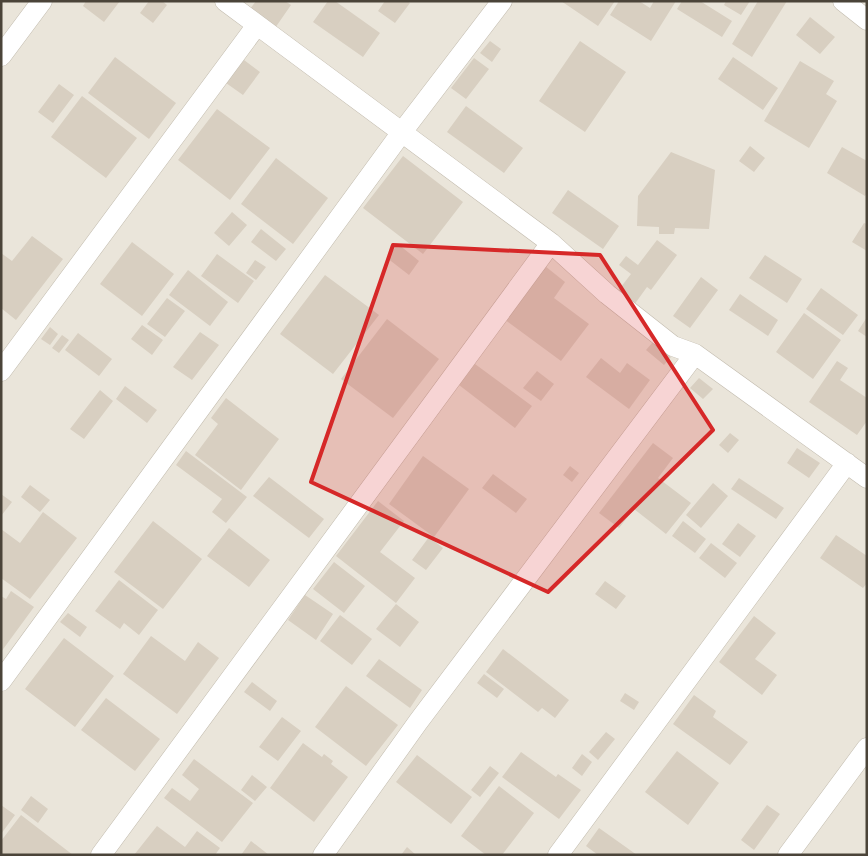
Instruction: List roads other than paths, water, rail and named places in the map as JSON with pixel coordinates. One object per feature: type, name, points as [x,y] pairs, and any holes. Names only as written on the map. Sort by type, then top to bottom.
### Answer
[{"type":"street","points":[[1,56],[42,1]]},
{"type":"street","points":[[225,1],[551,243],[607,294],[674,346],[695,354],[867,478]]},
{"type":"street","points":[[1,681],[402,132],[502,1]]},
{"type":"street","points":[[842,1],[867,20]]},
{"type":"street","points":[[1,371],[257,25]]},
{"type":"street","points":[[101,855],[551,243]]},
{"type":"street","points":[[323,855],[418,722],[695,354]]},
{"type":"street","points":[[558,855],[847,463]]},
{"type":"street","points":[[788,855],[867,748]]}]
